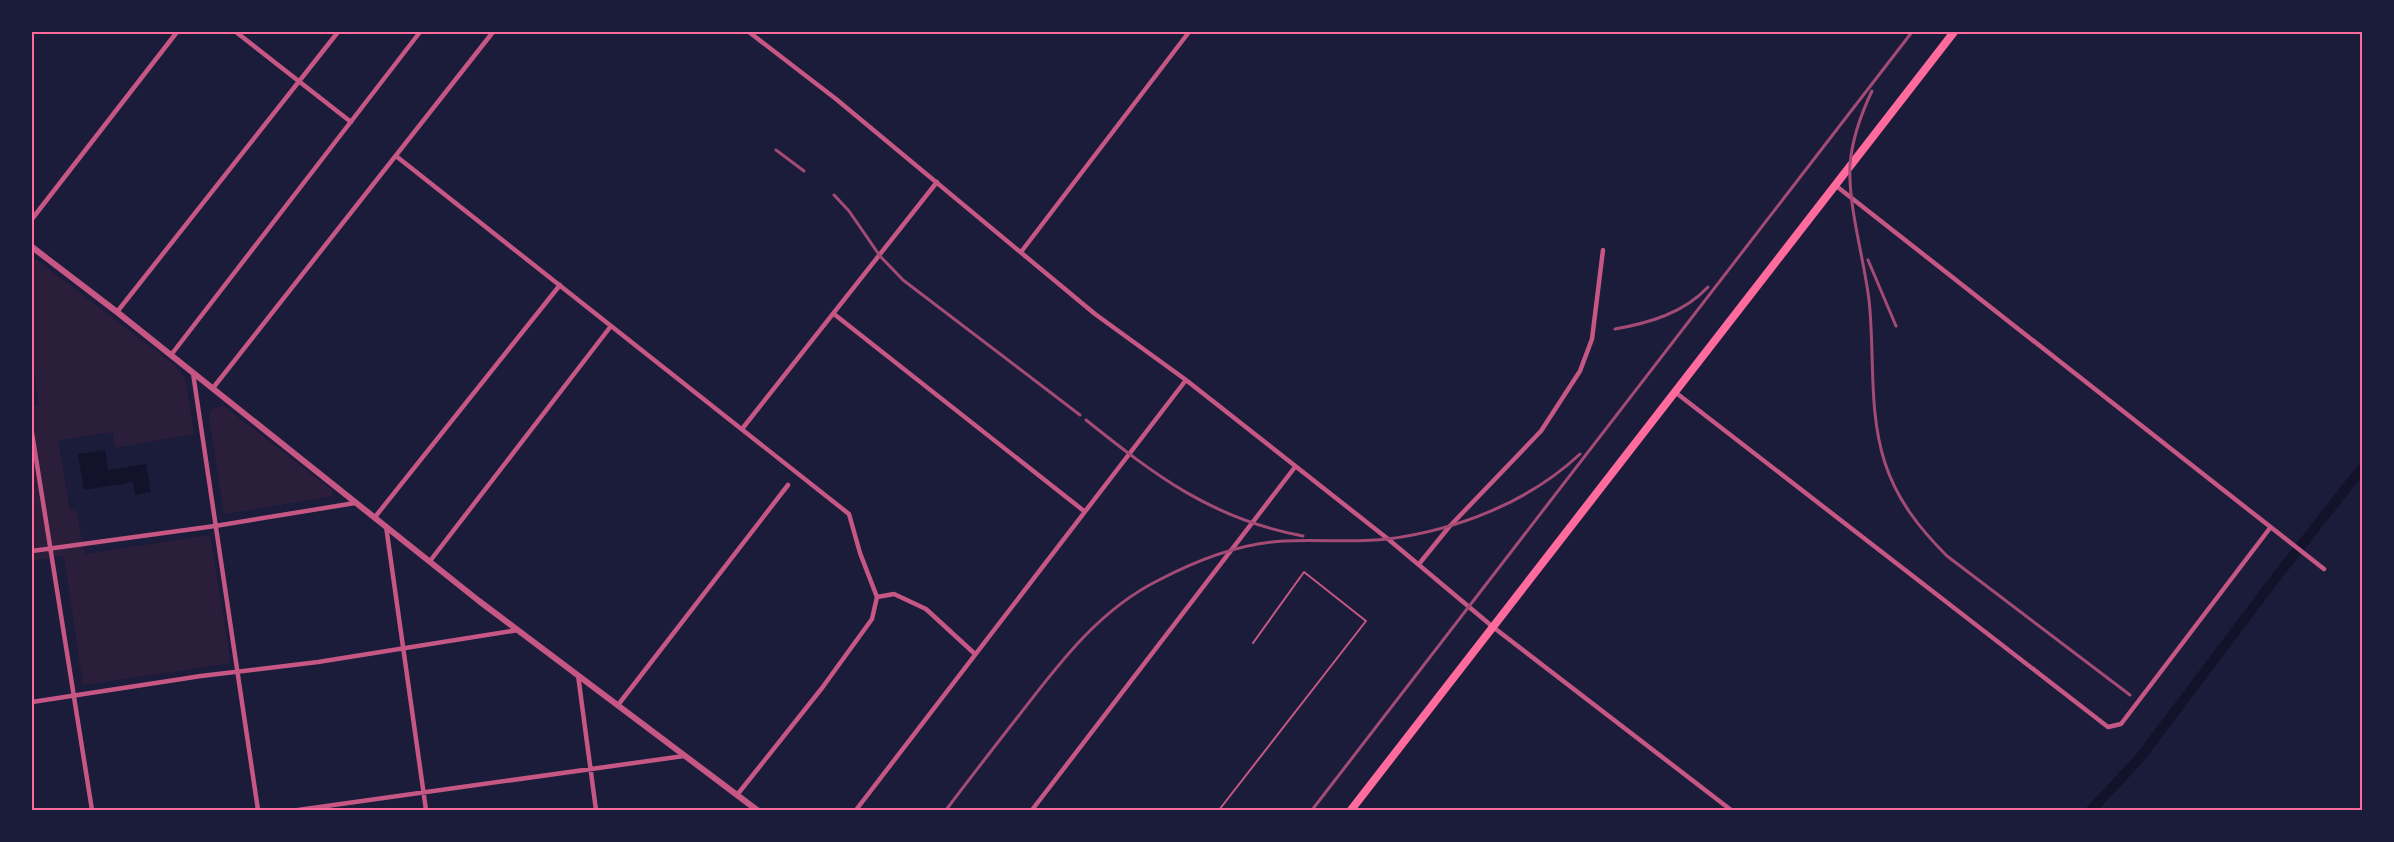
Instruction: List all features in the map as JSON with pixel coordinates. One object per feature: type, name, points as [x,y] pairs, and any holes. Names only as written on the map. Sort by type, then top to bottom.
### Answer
[{"type":"main road","points":[[1351,810],[1954,32]]},
{"type":"street","points":[[32,219],[177,32]]},
{"type":"street","points":[[236,32],[351,122]]},
{"type":"street","points":[[117,312],[338,32]]},
{"type":"street","points":[[171,355],[420,32]]},
{"type":"street","points":[[213,388],[493,32]]},
{"type":"street","points":[[749,32],[938,182],[1095,314],[1186,380],[1419,564],[1493,627],[1731,810]]},
{"type":"street","points":[[1021,252],[1189,32]]},
{"type":"street","points":[[396,156],[849,514],[860,553],[877,597],[872,619],[822,688],[737,795]]},
{"type":"street","points":[[742,429],[938,182]]},
{"type":"street","points":[[1835,185],[2324,569]]},
{"type":"street","points":[[32,247],[518,630],[757,810]]},
{"type":"street","points":[[1419,564],[1449,527],[1541,430],[1580,371],[1592,339],[1603,250]]},
{"type":"street","points":[[375,517],[560,285]]},
{"type":"street","points":[[834,314],[1084,511]]},
{"type":"street","points":[[430,561],[611,326]]},
{"type":"street","points":[[193,373],[258,810]]},
{"type":"street","points":[[856,810],[1186,380]]},
{"type":"street","points":[[1675,392],[2108,727],[2121,724],[2270,528]]},
{"type":"street","points":[[32,433],[92,810]]},
{"type":"street","points":[[1032,810],[1295,467]]},
{"type":"street","points":[[618,705],[788,484]]},
{"type":"street","points":[[32,551],[215,526],[356,502]]},
{"type":"street","points":[[386,526],[426,810]]},
{"type":"street","points":[[877,597],[894,594],[926,609],[975,654]]},
{"type":"street","points":[[32,702],[318,662],[518,630]]},
{"type":"street","points":[[578,675],[596,810]]},
{"type":"street","points":[[298,810],[686,756]]},
{"type":"lane","points":[[1220,810],[1366,621],[1304,572],[1252,644]]},
{"type":"shaded area","points":[[32,259],[37,260],[172,363],[183,375],[194,434],[115,448],[113,432],[58,440],[70,511],[76,510],[85,554],[210,535],[231,663],[83,685],[64,556],[32,561],[32,407],[39,405],[32,354]]},
{"type":"shaded area","points":[[223,405],[332,490],[333,496],[224,514],[209,418],[211,410]]},
{"type":"shaded area","points":[[105,450],[108,470],[146,464],[151,492],[135,495],[133,482],[84,490],[78,454]]},
{"type":"waterway","points":[[2091,810],[2139,759],[2362,468]]},
{"type":"railway","points":[[1312,810],[1912,32]]},
{"type":"railway","points":[[1872,91],[1855,136],[1851,155],[1850,181],[1869,300],[1876,423],[1890,477],[1910,513],[1947,556],[2130,695]]},
{"type":"railway","points":[[776,150],[804,171]]},
{"type":"railway","points":[[834,195],[849,211],[880,256],[903,280],[1080,415]]},
{"type":"railway","points":[[1868,260],[1896,326]]},
{"type":"railway","points":[[1615,329],[1665,316],[1688,304],[1708,287]]},
{"type":"railway","points":[[1086,420],[1161,477],[1213,507],[1241,519],[1303,536]]},
{"type":"railway","points":[[946,810],[1050,675],[1082,638],[1118,606],[1159,580],[1204,559],[1268,542],[1375,540],[1440,529],[1466,521],[1515,500],[1560,471],[1580,454]]}]
